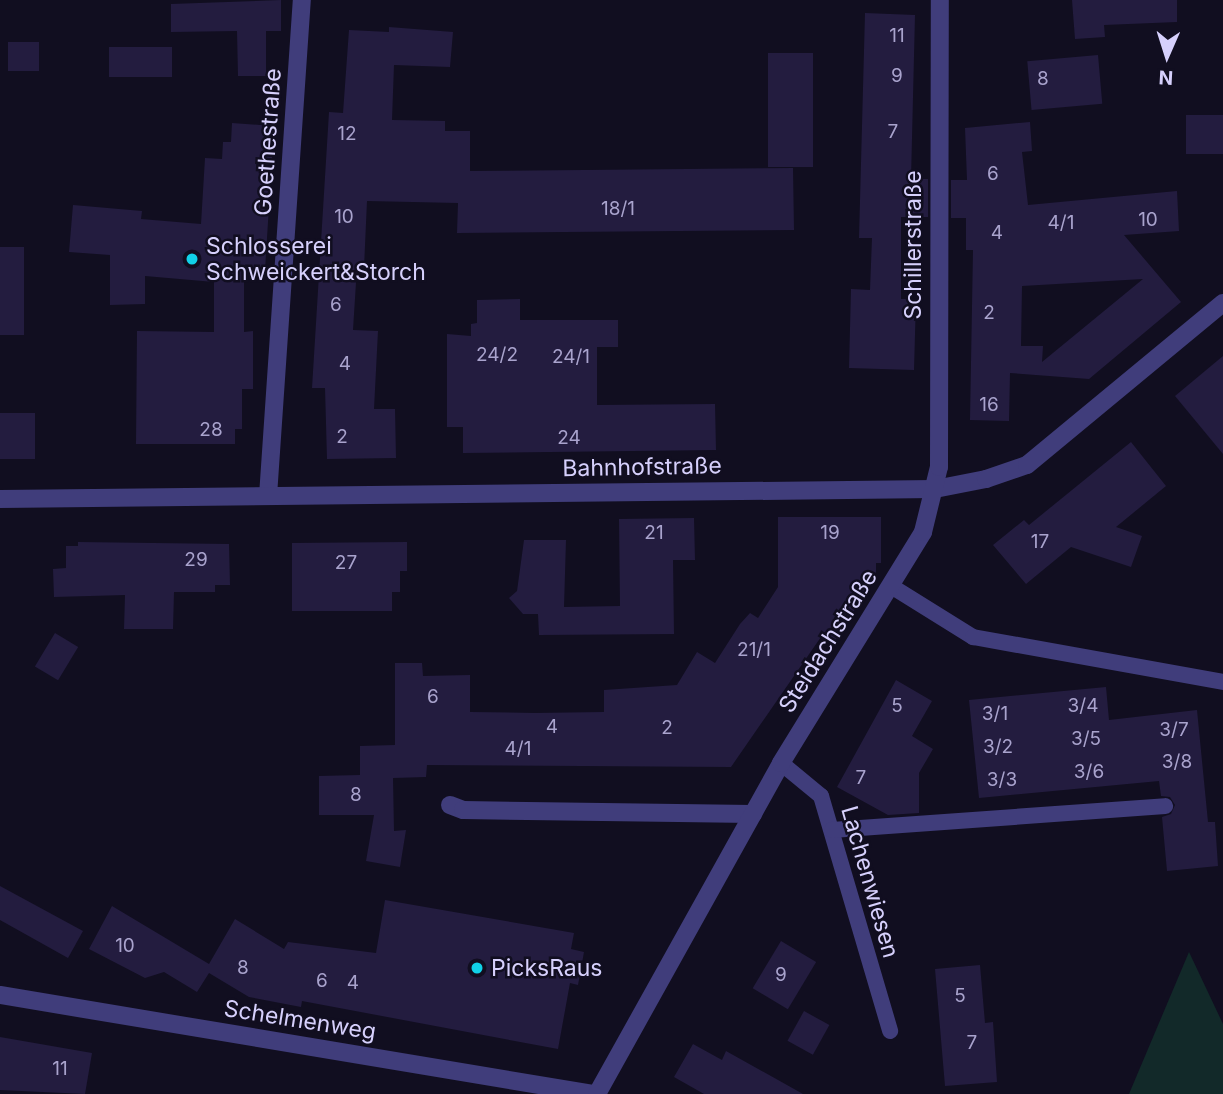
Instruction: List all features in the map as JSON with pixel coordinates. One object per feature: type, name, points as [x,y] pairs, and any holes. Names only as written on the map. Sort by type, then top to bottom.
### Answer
[{"type":"street","name":"Goethestraße","points":[[268,496],[302,0]]},
{"type":"street","name":"Schillerstraße","points":[[935,489],[939,467],[940,0]]},
{"type":"street","name":"Bahnhofstraße","points":[[0,499],[935,489],[986,479],[1027,465],[1223,303]]},
{"type":"street","name":"Steidachstraße","points":[[595,1094],[781,763],[923,532],[935,489]]},
{"type":"street","points":[[450,805],[463,810],[752,814]]},
{"type":"street","name":"Schelmenweg","points":[[0,995],[595,1094]]},
{"type":"lane","points":[[891,586],[973,637],[1223,682]]},
{"type":"lane","name":"Lachenwiesen","points":[[781,763],[821,796],[890,1031]]},
{"type":"lane","points":[[832,830],[1165,806]]},
{"type":"green space","points":[[1189,952],[1223,1024],[1223,1094],[1129,1094]]},
{"type":"building","points":[[281,0],[281,31],[266,31],[266,76],[238,76],[237,31],[171,32],[171,4]]},
{"type":"building","points":[[1072,0],[1177,0],[1177,22],[1104,25],[1105,37],[1075,39]]},
{"type":"building","points":[[865,13],[915,15],[911,179],[928,179],[928,217],[901,217],[901,299],[916,299],[914,370],[849,368],[851,289],[870,290],[872,238],[859,238]]},
{"type":"building","points":[[389,27],[453,32],[450,67],[394,65],[392,120],[445,121],[445,131],[470,131],[470,171],[793,168],[794,230],[457,233],[458,203],[367,201],[364,268],[357,267],[353,330],[378,331],[374,409],[395,409],[396,458],[327,459],[325,388],[312,388],[329,112],[343,113],[349,30],[389,32]]},
{"type":"building","points":[[8,42],[39,42],[39,71],[8,71]]},
{"type":"building","points":[[109,47],[172,47],[172,77],[109,77]]},
{"type":"building","points":[[768,53],[813,53],[813,167],[768,167]]},
{"type":"building","points":[[1098,55],[1102,104],[1032,110],[1027,61]]},
{"type":"building","points":[[1186,115],[1223,115],[1223,154],[1186,154]]},
{"type":"building","points":[[1030,122],[1032,151],[1022,152],[1028,205],[1177,191],[1179,231],[1124,235],[1181,302],[1089,379],[1010,373],[1009,421],[970,420],[973,250],[966,250],[966,218],[951,218],[951,180],[967,180],[965,128]],"holes":[[[1143,279],[1042,362],[1043,346],[1021,346],[1022,286]]]},
{"type":"building","points":[[232,123],[274,126],[265,270],[244,269],[244,332],[253,331],[253,389],[242,389],[242,429],[235,429],[235,444],[136,444],[137,331],[214,332],[214,282],[145,276],[145,304],[110,305],[110,255],[69,252],[73,205],[142,211],[141,219],[201,224],[205,158],[222,159],[223,142],[231,142]]},
{"type":"building","points":[[0,247],[24,247],[24,335],[0,335]]},
{"type":"building","points":[[520,299],[520,320],[618,320],[618,347],[597,347],[597,405],[715,404],[716,450],[463,453],[463,427],[447,427],[447,334],[471,336],[471,324],[477,323],[477,300]]},
{"type":"building","points":[[1223,356],[1223,454],[1175,396]]},
{"type":"building","points":[[0,413],[35,413],[35,459],[0,459]]},
{"type":"building","points":[[1131,442],[1166,486],[1116,527],[1142,536],[1131,567],[1071,547],[1026,584],[993,545],[1024,520],[1029,525]]},
{"type":"building","points":[[778,517],[881,517],[881,563],[876,563],[876,576],[835,641],[823,634],[731,767],[427,765],[426,777],[393,778],[394,831],[406,830],[400,867],[366,861],[374,815],[319,815],[319,776],[360,775],[360,746],[395,745],[395,663],[422,663],[423,676],[470,675],[470,712],[535,713],[604,712],[604,690],[677,685],[697,652],[715,663],[740,624],[750,613],[758,618],[778,587]]},
{"type":"building","points":[[694,518],[695,560],[673,560],[674,634],[539,635],[538,614],[523,614],[509,598],[517,591],[524,540],[566,540],[564,607],[620,606],[619,519]]},
{"type":"building","points":[[78,542],[229,544],[230,585],[215,585],[215,592],[174,592],[173,629],[124,629],[125,595],[54,597],[53,569],[66,568],[66,546],[78,546]]},
{"type":"building","points":[[407,542],[407,571],[400,571],[400,592],[392,592],[392,611],[292,611],[292,543]]},
{"type":"building","points":[[55,633],[78,647],[58,680],[35,666]]},
{"type":"building","points":[[896,680],[932,701],[912,736],[933,749],[919,773],[919,813],[888,815],[837,787]]},
{"type":"building","points":[[1106,687],[1109,720],[1197,710],[1208,822],[1215,822],[1218,866],[1167,871],[1162,817],[1171,814],[1175,805],[1170,797],[1161,796],[1159,781],[979,798],[969,700]]},
{"type":"building","points":[[0,886],[83,931],[68,958],[0,920]]},
{"type":"building","name":"PicksRaus","points":[[385,900],[574,933],[571,949],[584,952],[578,985],[570,983],[558,1049],[302,1001],[301,1007],[249,997],[209,973],[197,992],[164,972],[145,978],[89,949],[112,906],[209,964],[235,919],[284,949],[288,942],[376,953]]},
{"type":"building","points":[[781,941],[816,962],[788,1009],[753,988]]},
{"type":"building","points":[[980,965],[985,1023],[993,1022],[997,1082],[945,1086],[935,969]]},
{"type":"building","points":[[804,1011],[829,1025],[813,1055],[788,1041]]},
{"type":"building","points":[[0,1037],[92,1053],[85,1094],[0,1090]]},
{"type":"building","points":[[693,1044],[722,1060],[726,1051],[803,1094],[704,1094],[674,1077]]},
{"type":"place","name":"Schlosserei Schweickert&Storch","points":[[192,259]]},
{"type":"place","name":"PicksRaus","points":[[477,968]]}]
